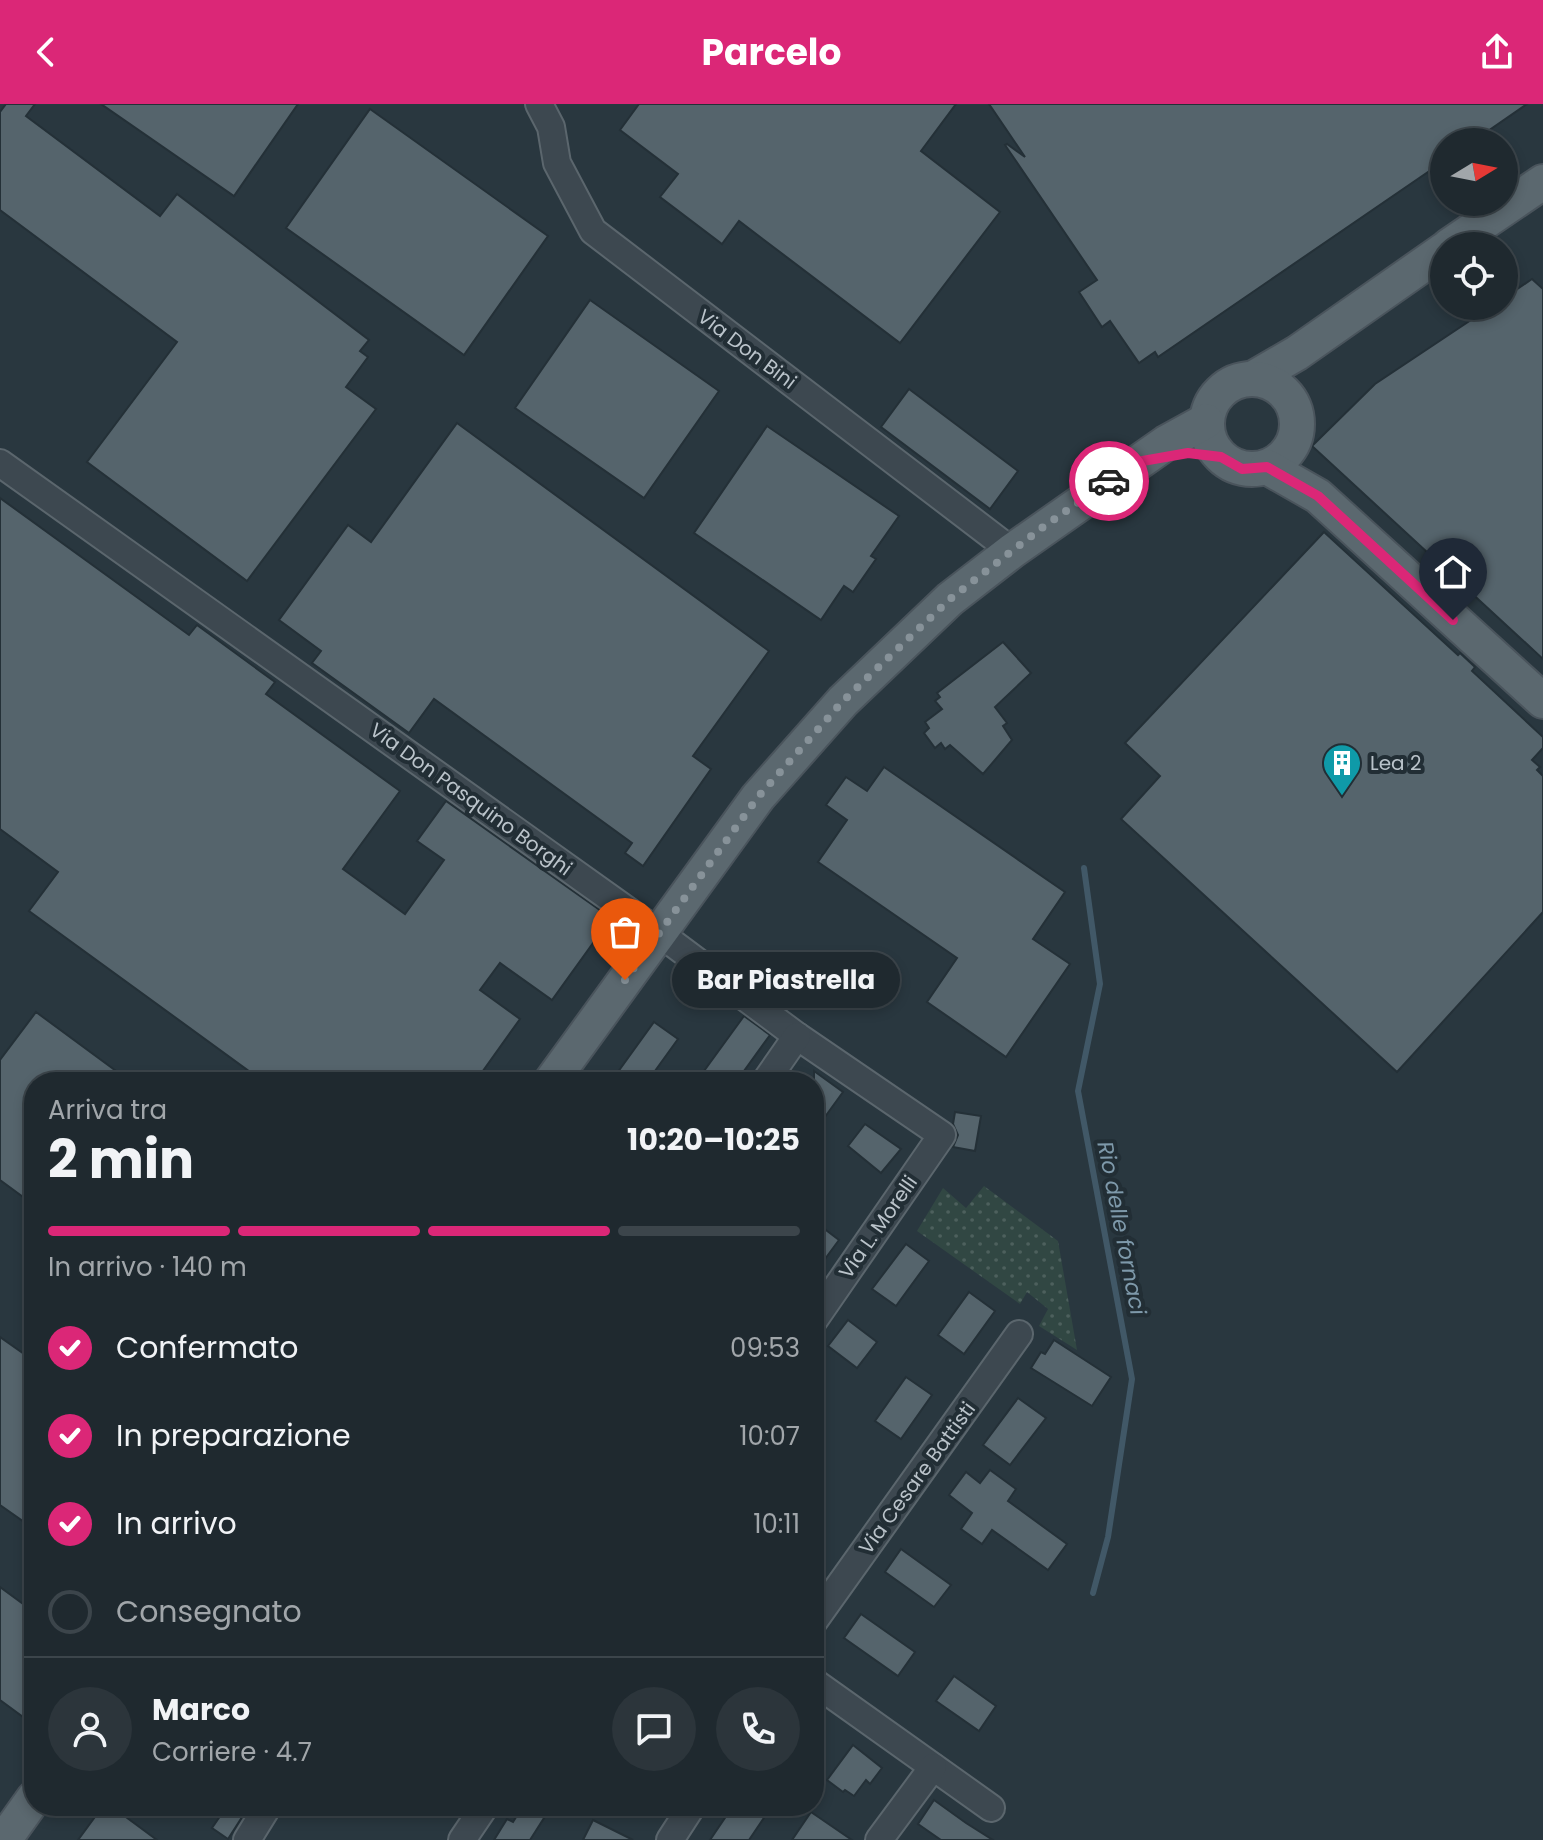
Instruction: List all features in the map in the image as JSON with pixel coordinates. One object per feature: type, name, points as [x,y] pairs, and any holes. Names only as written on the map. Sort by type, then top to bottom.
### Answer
[{"type":"main road","points":[[1470,232],[1543,182]]},
{"type":"main road","points":[[1254,378],[1297,353],[1430,260]]},
{"type":"main road","points":[[1137,462],[1188,453],[1221,457],[1242,469],[1280,456],[1297,420],[1289,397],[1297,353]]},
{"type":"main road","points":[[1221,457],[1207,434],[1206,421],[1216,395],[1227,385],[1254,378],[1267,381],[1289,397]]},
{"type":"main road","points":[[558,1072],[758,797],[843,701],[950,599],[1012,551],[1137,462],[1206,421]]},
{"type":"main road","points":[[1280,456],[1318,496],[1543,701]]},
{"type":"main road","points":[[4,1840],[24,1812]]},
{"type":"street","name":"Via Don Bini","points":[[539,104],[551,127],[557,163],[593,231],[1012,551]]},
{"type":"street","name":"Via Don Pasquino Borghi","points":[[0,463],[659,933],[797,1036],[942,1135]]},
{"type":"street","points":[[772,1072],[797,1036]]},
{"type":"street","name":"Via L. Morelli","points":[[824,1306],[942,1135]]},
{"type":"street","name":"Via Cesare Battisti","points":[[824,1607],[1019,1334]]},
{"type":"street","points":[[824,1689],[991,1808]]},
{"type":"street","points":[[879,1840],[933,1767]]},
{"type":"street","points":[[247,1840],[262,1816]]},
{"type":"street","points":[[462,1840],[478,1816]]},
{"type":"street","points":[[670,1840],[686,1816]]},
{"type":"green space","points":[[984,1186],[1058,1241],[1077,1350],[1039,1326],[1048,1309],[1027,1292],[1020,1304],[917,1231],[943,1188],[966,1208]]},
{"type":"building","points":[[6,104],[35,104],[26,116],[160,216],[177,194],[369,340],[360,351],[368,357],[346,387],[376,409],[247,581],[87,462],[177,342],[0,210],[0,112]]},
{"type":"building","points":[[101,104],[298,104],[234,196]]},
{"type":"building","points":[[639,104],[956,104],[921,151],[1000,212],[900,343],[739,221],[722,244],[660,197],[678,174],[620,130]]},
{"type":"building","points":[[989,104],[1527,104],[1492,128],[1430,128],[1430,171],[1158,357],[1155,352],[1139,363],[1110,321],[1102,327],[1079,292],[1097,280],[1005,145],[1025,157]]},
{"type":"building","points":[[370,109],[548,236],[464,355],[286,228]]},
{"type":"building","points":[[1532,279],[1543,289],[1543,659],[1312,446],[1375,384],[1471,320],[1518,320],[1518,288]]},
{"type":"building","points":[[590,300],[719,391],[644,498],[515,408]]},
{"type":"building","points":[[909,389],[1018,471],[990,509],[881,427]]},
{"type":"building","points":[[457,423],[769,651],[693,756],[711,769],[643,866],[625,853],[632,843],[434,699],[409,733],[312,663],[321,651],[279,620],[348,525],[371,542]]},
{"type":"building","points":[[767,426],[899,516],[871,556],[876,559],[853,592],[844,586],[821,620],[694,533]]},
{"type":"building","points":[[0,498],[189,635],[197,625],[275,682],[266,694],[400,791],[343,869],[405,914],[444,860],[417,841],[446,801],[611,918],[552,1000],[500,963],[480,990],[520,1019],[482,1072],[250,1072],[29,911],[58,872],[0,829]]},
{"type":"building","name":"Lea 2","points":[[1324,532],[1475,667],[1472,671],[1543,737],[1543,748],[1532,760],[1540,767],[1537,770],[1543,776],[1543,912],[1397,1072],[1121,819],[1160,776],[1125,743]]},
{"type":"building","points":[[1003,642],[1031,673],[995,707],[1007,723],[1003,726],[1012,740],[983,774],[950,745],[945,749],[941,743],[935,748],[924,733],[929,728],[925,722],[942,709],[935,701],[940,697],[937,693]]},
{"type":"building","points":[[884,767],[1065,892],[1033,939],[1070,964],[1006,1057],[927,1002],[957,958],[818,862],[847,820],[826,805],[846,777],[867,791]]},
{"type":"building","points":[[36,1012],[117,1072],[24,1072],[24,1198],[0,1180],[0,1060]]},
{"type":"building","points":[[744,1016],[770,1035],[743,1072],[703,1072]]},
{"type":"building","points":[[654,1022],[678,1039],[654,1072],[618,1072]]},
{"type":"building","points":[[824,1078],[843,1092],[824,1118]]},
{"type":"building","points":[[955,1112],[981,1116],[975,1151],[953,1147],[958,1135],[953,1124]]},
{"type":"building","points":[[865,1124],[901,1149],[881,1173],[848,1146]]},
{"type":"building","points":[[824,1229],[839,1240],[824,1260]]},
{"type":"building","points":[[906,1244],[929,1261],[896,1306],[872,1289]]},
{"type":"building","points":[[969,1292],[995,1311],[964,1354],[938,1335]]},
{"type":"building","points":[[848,1320],[877,1342],[857,1368],[828,1346]]},
{"type":"building","points":[[0,1337],[24,1354],[24,1522],[0,1505]]},
{"type":"building","points":[[1054,1340],[1111,1377],[1092,1406],[1031,1368],[1041,1352],[1045,1354]]},
{"type":"building","points":[[906,1377],[932,1395],[901,1439],[875,1421]]},
{"type":"building","points":[[1018,1398],[1046,1418],[1010,1465],[983,1445]]},
{"type":"building","points":[[990,1470],[1016,1489],[1008,1501],[1067,1544],[1048,1570],[992,1530],[982,1544],[961,1529],[972,1513],[949,1495],[966,1472],[980,1483]]},
{"type":"building","points":[[901,1549],[951,1585],[934,1607],[885,1572]]},
{"type":"building","points":[[0,1587],[24,1605],[24,1718],[0,1700]]},
{"type":"building","points":[[861,1614],[915,1652],[898,1676],[844,1638]]},
{"type":"building","points":[[954,1676],[996,1706],[979,1731],[936,1701]]},
{"type":"building","points":[[853,1745],[882,1768],[870,1784],[866,1780],[854,1796],[827,1780]]},
{"type":"building","points":[[934,1800],[993,1840],[941,1840],[918,1824]]},
{"type":"building","points":[[96,1816],[125,1816],[157,1840],[78,1840]]},
{"type":"building","points":[[220,1816],[243,1816],[228,1839],[212,1828]]},
{"type":"building","points":[[517,1816],[544,1818],[530,1840],[494,1840],[507,1819],[513,1822]]},
{"type":"building","points":[[726,1816],[765,1816],[749,1840],[710,1840]]},
{"type":"building","points":[[808,1816],[817,1816],[852,1840],[792,1840]]},
{"type":"building","points":[[593,1820],[633,1840],[583,1840]]},
{"type":"waterway","name":"Rio delle fornaci","points":[[1084,868],[1100,984],[1078,1091],[1132,1379],[1108,1537],[1093,1593]]},
{"type":"way so far","points":[[625,980],[758,797],[843,701],[950,599],[1109,481]]},
{"type":"place","name":"Lea 2","points":[[1342,797]]},
{"type":"place","name":"Bar Piastrella","points":[[625,980]]},
{"type":"route","points":[[1109,481],[1137,462],[1188,453],[1221,457],[1242,469],[1267,467],[1278,471],[1318,496],[1453,620]]}]
